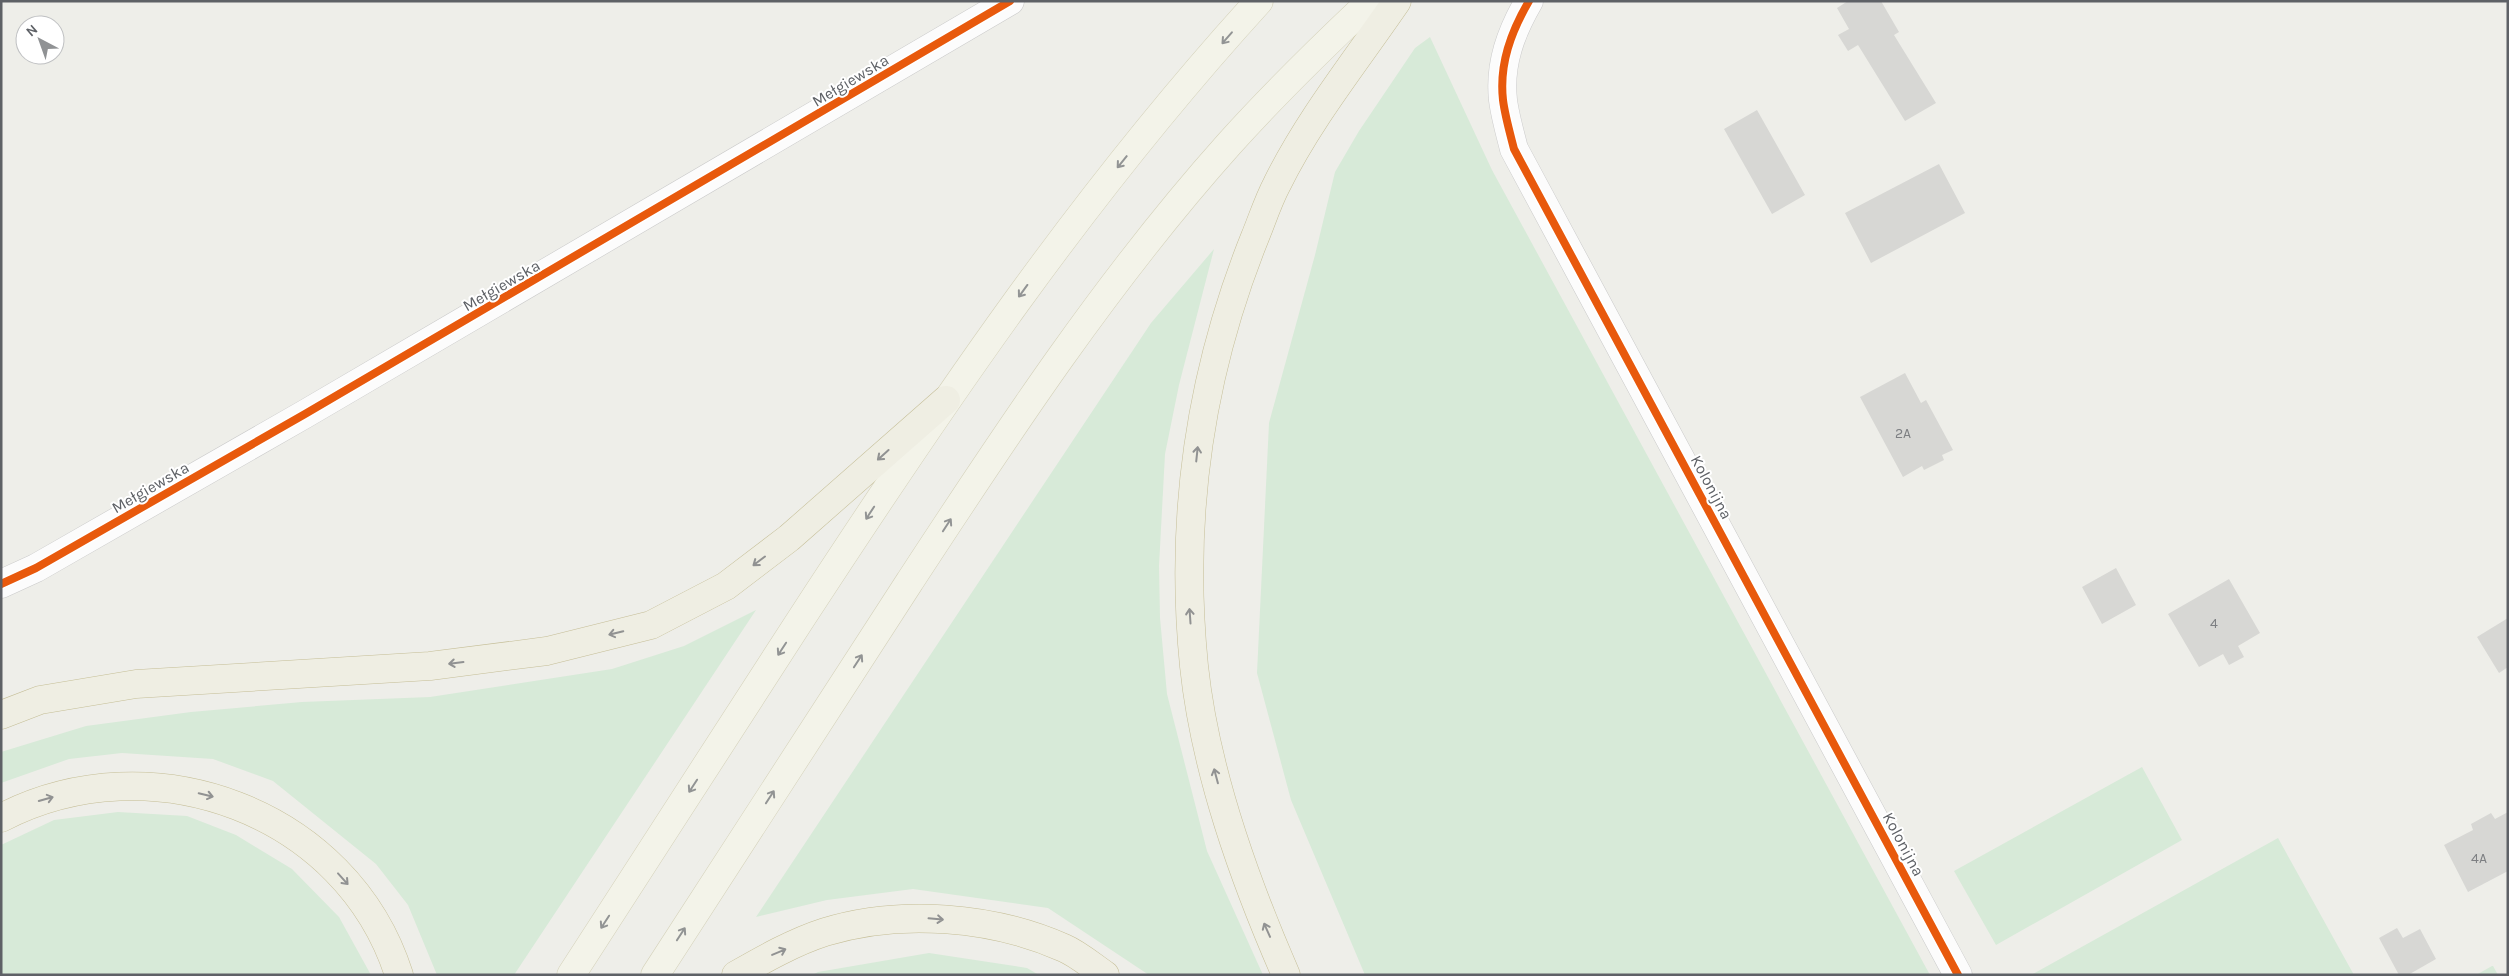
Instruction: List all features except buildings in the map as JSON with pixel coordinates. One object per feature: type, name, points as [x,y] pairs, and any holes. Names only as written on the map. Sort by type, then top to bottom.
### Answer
[{"type":"highway","points":[[1286,975],[1261,916],[1228,821],[1209,747],[1194,668],[1189,580],[1190,515],[1198,442],[1212,365],[1234,291],[1277,184],[1314,120],[1397,1]]},
{"type":"highway","points":[[1,715],[40,700],[136,684],[430,666],[547,651],[651,624],[726,586],[789,538],[946,400]]},
{"type":"highway","points":[[1,818],[38,802],[66,794],[98,788],[126,786],[187,791],[240,805],[287,830],[320,856],[343,878],[379,929],[393,954],[399,975]]},
{"type":"highway","points":[[736,975],[770,956],[825,932],[878,921],[920,917],[962,921],[1009,930],[1065,948],[1105,975]]},
{"type":"main road","points":[[571,975],[946,400],[1081,213],[1191,78],[1259,1]]},
{"type":"main road","points":[[655,975],[952,516],[1073,342],[1141,251],[1227,146],[1287,83],[1371,1]]},
{"type":"street","name":"Mełgiewska","points":[[1,584],[36,568],[305,414],[1010,1]]},
{"type":"street","name":"Kolonijna","points":[[1529,1],[1513,29],[1504,67],[1503,100],[1514,149],[1958,975]]},
{"type":"green space","points":[[1430,37],[1492,170],[1930,975],[1365,975],[1291,800],[1257,673],[1269,423],[1315,255],[1335,172],[1359,131],[1415,48]]},
{"type":"green space","points":[[1214,249],[1179,385],[1165,454],[1159,566],[1160,618],[1167,694],[1207,851],[1263,975],[1149,975],[1048,908],[913,889],[827,900],[756,917],[1151,323]]},
{"type":"green space","points":[[756,610],[514,975],[437,975],[408,905],[376,864],[273,781],[213,759],[122,753],[69,759],[1,783],[1,752],[86,726],[191,712],[302,702],[430,697],[612,669],[684,646]]},
{"type":"green space","points":[[2142,767],[2182,840],[1996,945],[1954,871]]},
{"type":"green space","points":[[118,812],[187,816],[236,835],[292,869],[339,917],[371,975],[1,975],[1,845],[54,820]]},
{"type":"green space","points":[[2278,838],[2354,975],[2031,975]]},
{"type":"green space","points":[[929,953],[1027,968],[1039,975],[812,975],[818,972]]},
{"type":"green space","points":[[2492,966],[2498,975],[2476,975]]},
{"type":"cycle path","points":[[1,584],[36,568],[305,414],[1010,1]]},
{"type":"cycle path","points":[[1529,1],[1512,36],[1503,74],[1504,106],[1514,149],[1958,975]]}]
